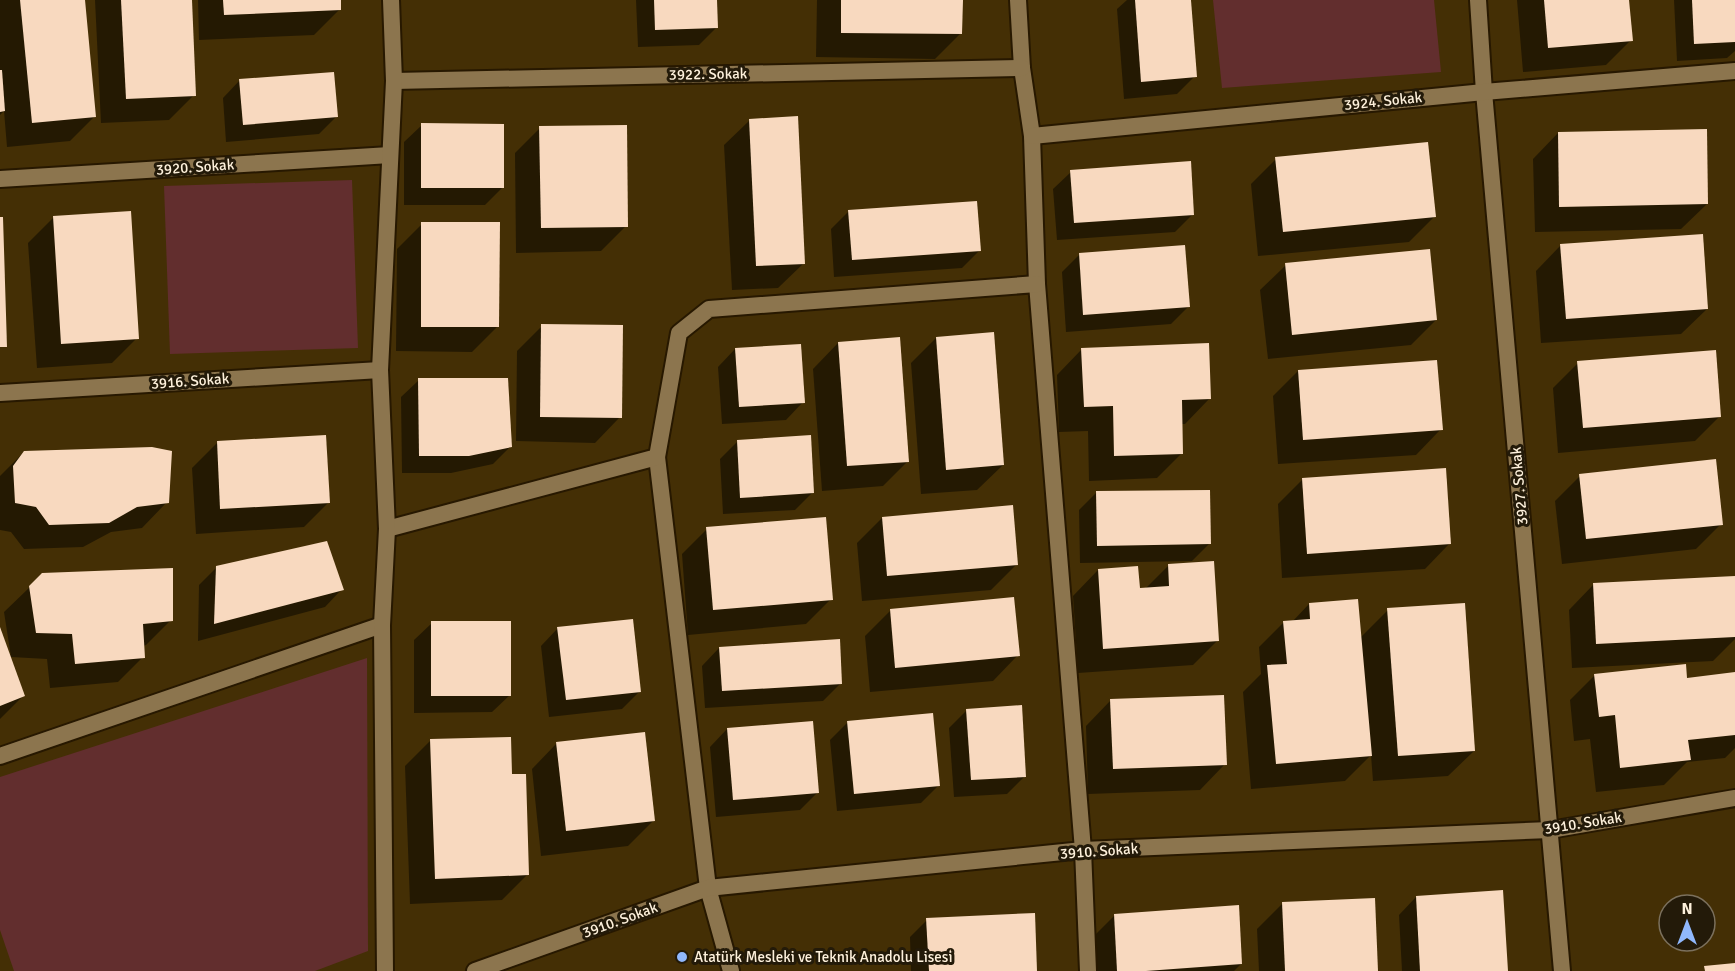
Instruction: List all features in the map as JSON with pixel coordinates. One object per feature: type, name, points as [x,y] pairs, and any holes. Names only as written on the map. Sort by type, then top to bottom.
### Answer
[{"type":"street","points":[[385,971],[382,625],[387,529],[380,370],[394,81],[392,0]]},
{"type":"street","points":[[1018,0],[1022,68],[1032,136],[1037,284],[1083,850],[1088,971]]},
{"type":"street","name":"3927. Sokak","points":[[1478,0],[1484,92],[1562,971]]},
{"type":"street","name":"3922. Sokak","points":[[394,81],[1022,68]]},
{"type":"street","name":"3924. Sokak","points":[[1032,136],[1484,92],[1735,71]]},
{"type":"street","name":"3920. Sokak","points":[[0,179],[390,155]]},
{"type":"street","points":[[731,971],[708,888],[657,457],[679,333],[709,309],[1037,284]]},
{"type":"street","name":"3916. Sokak","points":[[0,393],[380,370]]},
{"type":"street","points":[[387,529],[657,457]]},
{"type":"street","points":[[0,756],[382,625]]},
{"type":"street","name":"3910. Sokak","points":[[475,971],[708,888],[1083,850],[1550,830],[1735,798]]},
{"type":"shaded area","points":[[1213,0],[1434,0],[1441,72],[1222,88]]},
{"type":"shaded area","points":[[352,180],[358,348],[170,354],[164,186]]},
{"type":"shaded area","points":[[367,658],[368,951],[315,971],[14,971],[0,930],[0,777]]},
{"type":"building","points":[[20,0],[85,0],[96,117],[32,123]]},
{"type":"building","points":[[121,0],[192,0],[196,96],[126,99]]},
{"type":"building","points":[[223,0],[341,0],[341,10],[224,15]]},
{"type":"building","points":[[654,0],[717,0],[718,28],[655,30]]},
{"type":"building","points":[[841,0],[963,0],[962,34],[841,33]]},
{"type":"building","points":[[1135,0],[1191,0],[1197,77],[1141,82]]},
{"type":"building","points":[[1544,0],[1629,0],[1633,41],[1548,48]]},
{"type":"building","points":[[1692,0],[1735,0],[1735,42],[1694,44]]},
{"type":"building","points":[[0,70],[2,70],[5,111],[0,112]]},
{"type":"building","points":[[334,72],[338,117],[243,125],[239,79]]},
{"type":"building","points":[[798,116],[805,264],[756,266],[749,119]]},
{"type":"building","points":[[421,123],[504,124],[504,188],[421,188]]},
{"type":"building","points":[[627,125],[628,227],[541,228],[539,126]]},
{"type":"building","points":[[1707,129],[1708,204],[1559,207],[1558,132]]},
{"type":"building","points":[[1428,142],[1436,217],[1283,232],[1275,157]]},
{"type":"building","points":[[1191,161],[1194,215],[1074,223],[1070,170]]},
{"type":"building","points":[[977,201],[981,251],[852,260],[848,210]]},
{"type":"building","points":[[131,211],[139,339],[61,344],[53,216]]},
{"type":"building","points":[[0,217],[3,217],[7,347],[0,347]]},
{"type":"building","points":[[421,222],[500,222],[499,327],[421,327]]},
{"type":"building","points":[[1703,234],[1708,309],[1566,319],[1560,244]]},
{"type":"building","points":[[1185,245],[1190,307],[1083,315],[1079,253]]},
{"type":"building","points":[[1430,249],[1437,320],[1292,335],[1285,263]]},
{"type":"building","points":[[541,324],[623,325],[622,418],[540,417]]},
{"type":"building","points":[[994,332],[1004,465],[946,470],[936,337]]},
{"type":"building","points":[[900,337],[909,462],[847,466],[838,342]]},
{"type":"building","points":[[1209,343],[1211,399],[1182,400],[1183,454],[1114,456],[1113,406],[1084,407],[1081,348]]},
{"type":"building","points":[[801,344],[805,403],[739,407],[735,348]]},
{"type":"building","points":[[1716,350],[1721,417],[1583,428],[1577,361]]},
{"type":"building","points":[[1437,360],[1443,430],[1303,440],[1298,370]]},
{"type":"building","points":[[418,378],[508,378],[512,447],[469,456],[419,456]]},
{"type":"building","points":[[326,435],[330,503],[220,509],[217,441]]},
{"type":"building","points":[[811,435],[814,493],[740,498],[737,440]]},
{"type":"building","points":[[152,447],[172,451],[169,503],[137,507],[109,523],[49,525],[36,507],[15,503],[13,466],[24,451]]},
{"type":"building","points":[[1716,459],[1723,525],[1586,539],[1579,474]]},
{"type":"building","points":[[1446,468],[1451,544],[1307,554],[1302,478]]},
{"type":"building","points":[[1210,490],[1211,544],[1097,546],[1096,491]]},
{"type":"building","points":[[1013,505],[1018,565],[887,576],[882,517]]},
{"type":"building","points":[[826,517],[833,600],[713,610],[706,527]]},
{"type":"building","points":[[327,541],[344,590],[214,624],[216,566]]},
{"type":"building","points":[[1214,561],[1219,641],[1103,649],[1098,569],[1138,566],[1140,588],[1169,586],[1168,564]]},
{"type":"building","points":[[173,568],[173,621],[143,624],[145,658],[75,664],[72,634],[36,633],[29,586],[42,573]]},
{"type":"building","points":[[1735,576],[1735,637],[1596,644],[1593,583]]},
{"type":"building","points":[[1014,597],[1020,656],[895,668],[890,609]]},
{"type":"building","points":[[1358,599],[1372,756],[1276,764],[1267,665],[1287,664],[1283,621],[1310,619],[1309,603]]},
{"type":"building","points":[[1465,603],[1475,751],[1398,756],[1387,608]]},
{"type":"building","points":[[633,619],[641,692],[566,700],[557,627]]},
{"type":"building","points":[[431,621],[511,621],[511,696],[431,696]]},
{"type":"building","points":[[0,627],[25,696],[0,706]]},
{"type":"building","points":[[840,639],[842,684],[722,691],[719,647]]},
{"type":"building","points":[[1686,664],[1687,678],[1735,672],[1735,735],[1688,740],[1691,760],[1620,768],[1615,715],[1599,717],[1594,674]]},
{"type":"building","points":[[1224,695],[1227,765],[1113,769],[1110,699]]},
{"type":"building","points":[[1022,705],[1026,777],[971,780],[966,709]]},
{"type":"building","points":[[933,713],[940,786],[854,794],[847,721]]},
{"type":"building","points":[[813,721],[819,793],[733,800],[727,728]]},
{"type":"building","points":[[645,732],[655,821],[566,831],[556,742]]},
{"type":"building","points":[[511,737],[512,774],[526,774],[529,875],[435,879],[430,739]]},
{"type":"building","points":[[1503,890],[1508,971],[1420,971],[1416,896]]},
{"type":"building","points":[[1375,898],[1378,971],[1285,971],[1282,902]]},
{"type":"building","points":[[1239,905],[1242,964],[1117,971],[1114,914]]},
{"type":"building","points":[[1035,913],[1037,971],[929,971],[926,918]]},
{"type":"building","points":[[1735,963],[1735,971],[1705,971],[1704,966]]},
{"type":"place","name":"Atatürk Mesleki ve Teknik Anadolu Lisesi","points":[[682,957]]}]
